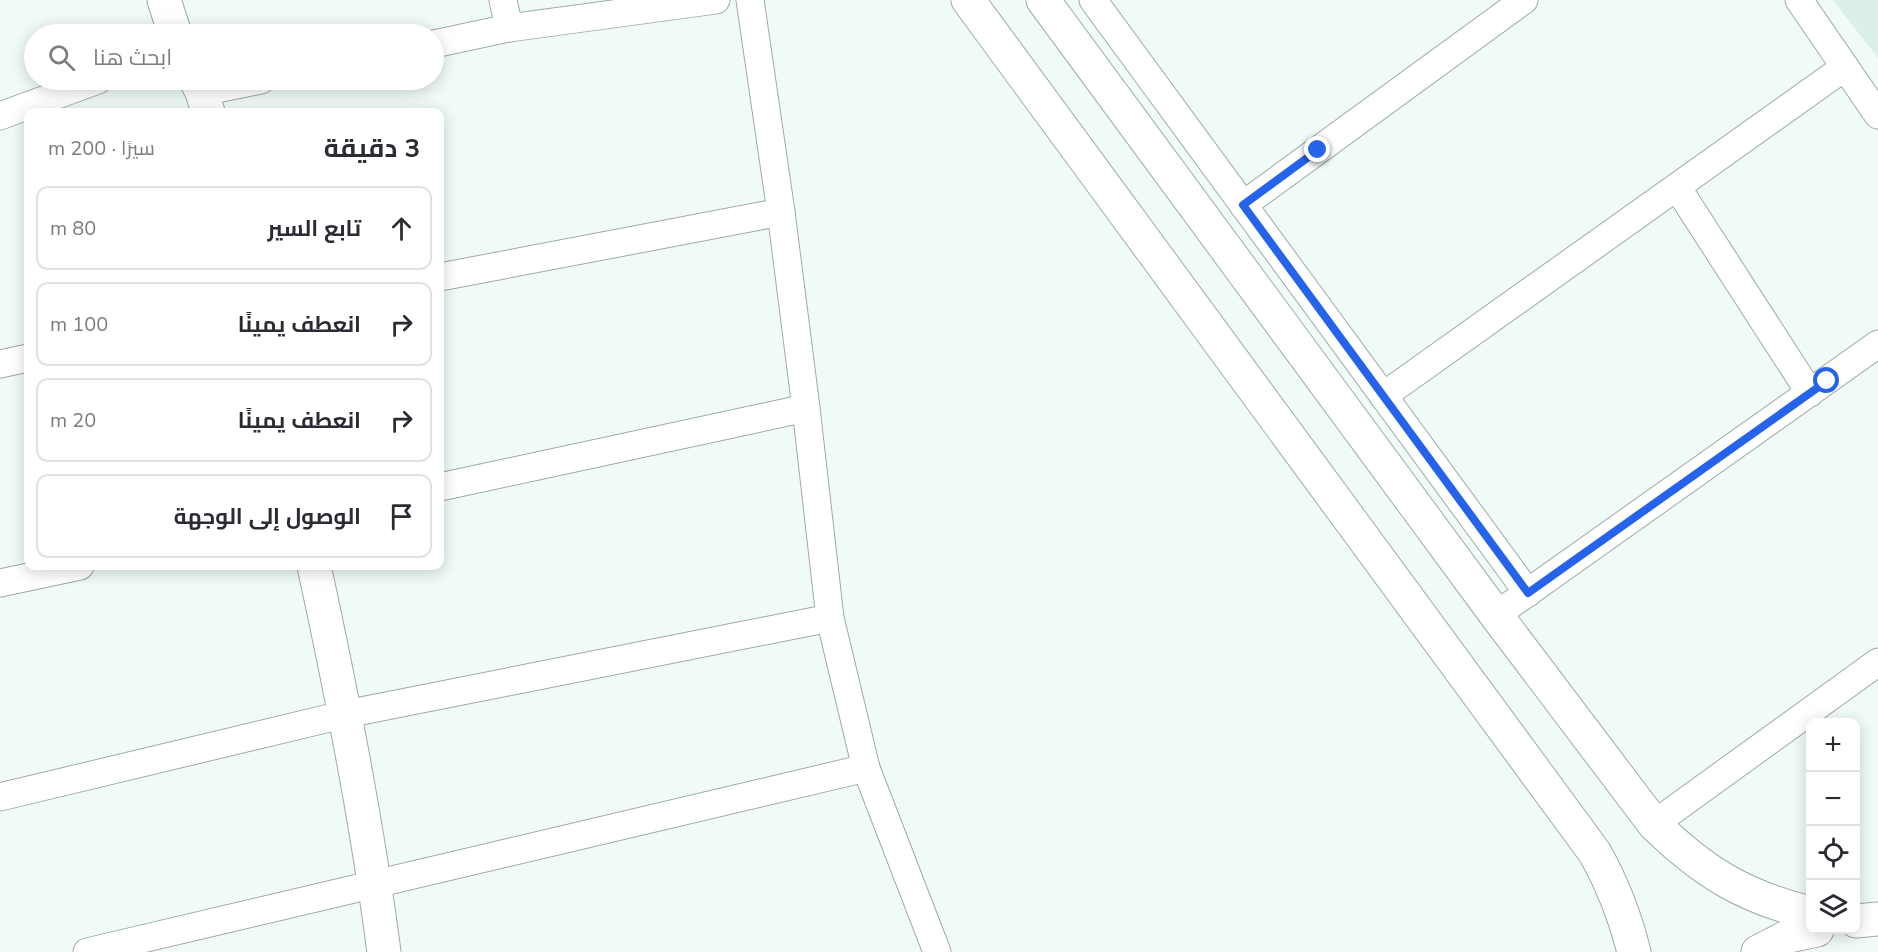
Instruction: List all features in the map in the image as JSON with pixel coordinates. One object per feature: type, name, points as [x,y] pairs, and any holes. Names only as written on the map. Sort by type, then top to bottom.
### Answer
[{"type":"street","points":[[164,0],[172,24]]},
{"type":"street","points":[[503,0],[508,28]]},
{"type":"street","points":[[444,42],[508,28],[716,0]]},
{"type":"street","points":[[750,0],[781,212],[830,618],[866,768],[936,952]]},
{"type":"street","points":[[968,0],[1595,853],[1613,884],[1623,909],[1634,952]]},
{"type":"street","points":[[1043,0],[1496,615],[1654,824],[1680,850],[1710,872],[1742,890],[1777,905],[1806,912]]},
{"type":"street","points":[[1243,205],[1524,0]]},
{"type":"street","points":[[1799,0],[1878,115]]},
{"type":"street","points":[[1095,1],[1528,593]]},
{"type":"street","points":[[1383,396],[1845,67]]},
{"type":"street","points":[[0,116],[71,90]]},
{"type":"street","points":[[202,95],[222,90]]},
{"type":"street","points":[[1677,187],[1809,393]]},
{"type":"street","points":[[444,276],[781,212]]},
{"type":"street","points":[[1496,615],[1878,344]]},
{"type":"street","points":[[0,364],[24,359]]},
{"type":"street","points":[[444,486],[806,408]]},
{"type":"street","points":[[0,583],[61,570]]},
{"type":"street","points":[[315,570],[346,714],[375,884],[384,952]]},
{"type":"street","points":[[0,797],[346,714],[830,618]]},
{"type":"street","points":[[1654,824],[1878,662]]},
{"type":"street","points":[[87,952],[866,768]]},
{"type":"street","points":[[1860,921],[1878,919]]},
{"type":"street","points":[[1758,952],[1789,936],[1806,932]]},
{"type":"shaded area","points":[[1833,0],[1878,0],[1878,58]]},
{"type":"route","points":[[1318,150],[1243,205],[1528,593],[1827,381]]}]
